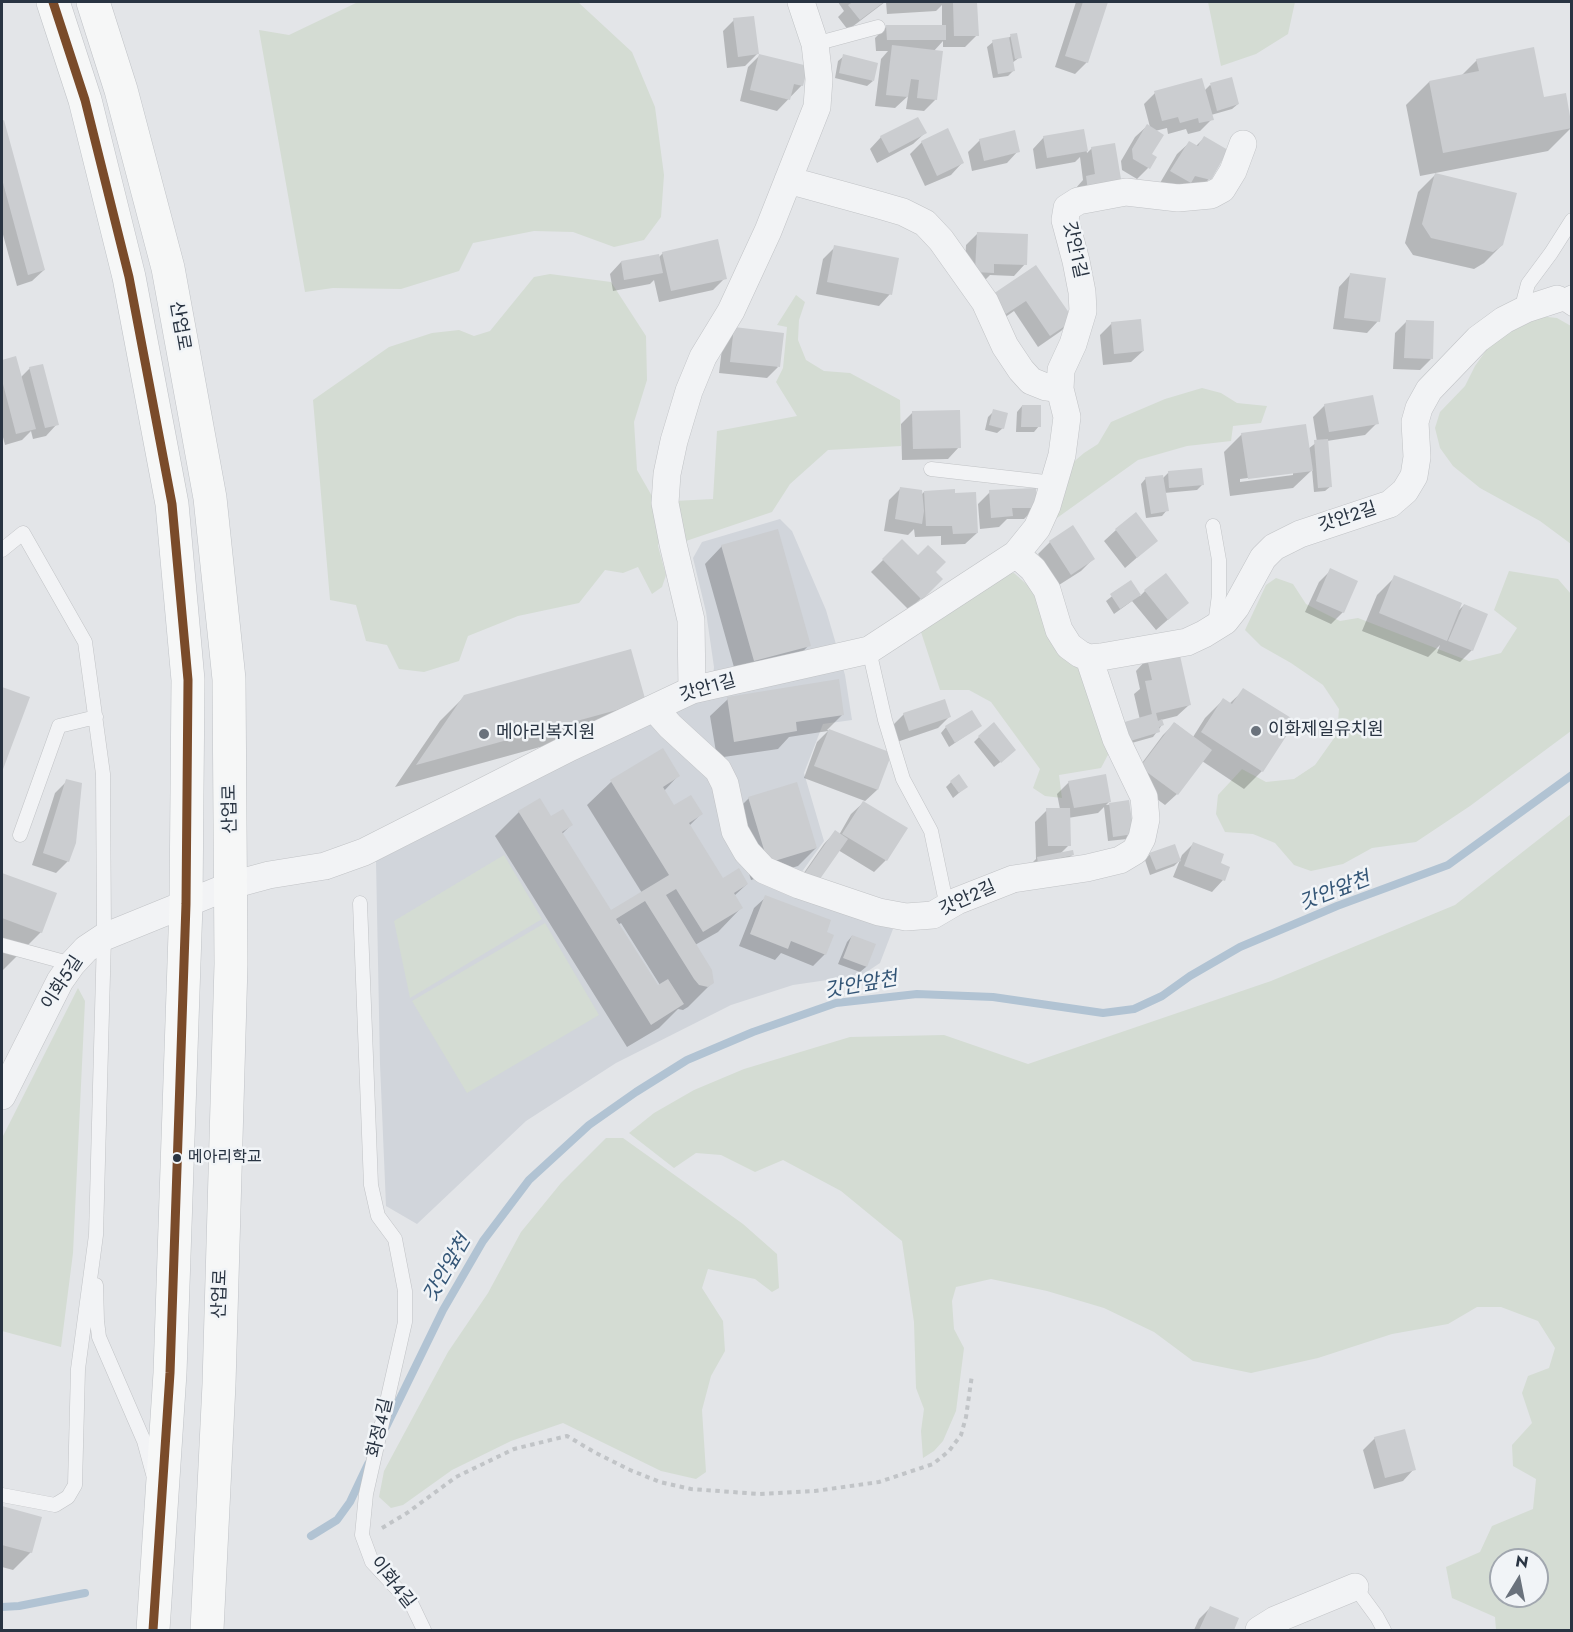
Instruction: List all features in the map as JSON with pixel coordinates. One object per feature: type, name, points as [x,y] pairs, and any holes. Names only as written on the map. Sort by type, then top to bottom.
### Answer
[{"type":"main road","points":[[53,2],[85,100],[129,278],[172,504],[188,680],[186,904],[170,1373],[153,1630]]},
{"type":"main road","name":"산업로","points":[[93,2],[121,90],[168,268],[210,498],[229,680],[232,885],[219,1384],[207,1630]]},
{"type":"street","points":[[692,690],[691,620],[665,503],[667,474],[674,441],[702,357],[731,311],[768,231],[817,107],[819,79],[815,44],[801,2]]},
{"type":"street","name":"갓안1길","points":[[232,885],[325,866],[364,852],[571,747],[692,690],[870,650],[1016,554],[1037,528],[1047,506],[1062,455],[1066,417],[1060,389],[1061,370],[1073,344],[1083,311],[1083,292],[1065,220],[1067,208],[1078,201],[1126,192],[1179,198],[1211,195],[1222,189],[1233,171],[1243,144]]},
{"type":"street","points":[[788,180],[879,205],[925,223],[941,240],[985,302],[1005,346],[1021,370],[1031,381],[1060,389]]},
{"type":"street","name":"갓안2길","points":[[654,708],[718,770],[725,784],[735,831],[747,852],[764,870],[799,885],[879,912],[906,917],[933,915],[1013,879],[1087,868],[1120,860],[1135,851],[1143,838],[1146,819],[1144,797],[1116,739],[1089,658],[1187,642],[1225,621],[1236,607],[1263,558],[1274,547],[1300,534],[1390,504],[1405,491],[1414,476],[1417,457],[1415,422],[1419,408],[1429,390],[1478,339],[1503,320],[1526,309],[1567,300]]},
{"type":"street","points":[[1016,554],[1033,569],[1047,590],[1059,630],[1069,646],[1089,658]]},
{"type":"street","name":"이화5길","points":[[2,1096],[60,981],[86,949],[104,937],[232,885]]},
{"type":"street","points":[[1259,1630],[1275,1620],[1355,1587]]},
{"type":"lane","points":[[815,44],[878,27]]},
{"type":"lane","points":[[1526,309],[1524,299],[1528,284],[1572,220]]},
{"type":"lane","points":[[930,469],[1054,483]]},
{"type":"lane","points":[[1213,526],[1219,560],[1219,595],[1215,627]]},
{"type":"lane","points":[[2,550],[23,533],[85,642],[103,774],[104,937],[96,1234],[97,1321],[99,1337],[144,1441],[161,1512]]},
{"type":"lane","points":[[870,650],[885,720],[903,779],[930,831],[947,907]]},
{"type":"lane","points":[[20,835],[59,726],[96,717]]},
{"type":"lane","name":"화정4길","points":[[360,903],[371,1185],[378,1216],[395,1239],[405,1291],[405,1322],[366,1494],[362,1535]]},
{"type":"lane","points":[[2,945],[72,964]]},
{"type":"lane","points":[[2,1495],[55,1505],[68,1497],[75,1485],[78,1369],[96,1234]]},
{"type":"lane","name":"이화4길","points":[[362,1535],[372,1562],[412,1605],[424,1630]]},
{"type":"lane","points":[[1355,1587],[1384,1630]]},
{"type":"path","points":[[362,1535],[381,1528],[407,1513],[456,1477],[514,1449],[567,1436],[596,1454],[630,1470],[660,1482],[691,1489],[759,1494],[815,1491],[879,1482],[933,1464],[949,1451],[961,1435],[972,1375]]},
{"type":"shaded area","points":[[358,2],[578,2],[632,52],[655,107],[664,175],[661,217],[644,240],[614,247],[573,232],[534,231],[473,243],[459,271],[401,289],[333,288],[305,292],[259,30],[289,35]]},
{"type":"shaded area","points":[[1208,2],[1295,2],[1288,34],[1256,54],[1221,66]]},
{"type":"shaded area","points":[[550,274],[611,282],[646,336],[647,380],[634,422],[637,470],[664,517],[658,546],[666,575],[662,587],[652,594],[638,567],[623,573],[605,570],[579,603],[518,616],[468,636],[459,661],[424,672],[399,669],[387,645],[366,641],[356,605],[330,600],[313,400],[389,347],[432,333],[459,330],[474,336],[490,331],[534,277]]},
{"type":"shaded area","points":[[796,295],[805,302],[799,320],[798,340],[806,360],[824,371],[850,373],[900,400],[901,446],[828,450],[790,484],[772,512],[683,542],[674,501],[713,499],[717,431],[797,416],[776,382],[783,368],[787,327],[777,325]]},
{"type":"shaded area","points":[[1538,316],[1557,318],[1571,326],[1571,544],[1540,521],[1480,488],[1453,466],[1440,448],[1435,428],[1440,412],[1465,386],[1475,366],[1492,342]]},
{"type":"shaded area","points":[[1202,388],[1221,393],[1237,403],[1267,406],[1261,423],[1233,426],[1231,441],[1187,446],[1138,460],[1057,518],[1054,514],[1070,465],[1098,444],[1111,422],[1165,399]]},
{"type":"shaded area","points":[[780,519],[792,531],[826,610],[845,675],[852,720],[823,724],[804,773],[824,841],[791,887],[794,894],[893,929],[880,963],[862,975],[793,985],[731,1005],[616,1063],[526,1121],[417,1224],[386,1206],[380,1064],[376,861],[675,709],[711,697],[714,667],[706,612],[693,558],[702,542]]},
{"type":"shaded area","points":[[1509,571],[1558,579],[1571,594],[1571,731],[1470,806],[1416,842],[1372,848],[1343,864],[1311,871],[1294,865],[1275,843],[1253,834],[1225,832],[1216,814],[1218,795],[1242,769],[1266,782],[1294,779],[1315,765],[1337,734],[1339,709],[1323,685],[1261,646],[1245,630],[1266,585],[1276,578],[1293,584],[1306,604],[1340,621],[1358,618],[1469,661],[1501,653],[1517,628],[1494,610]]},
{"type":"shaded area","points":[[1014,573],[1033,590],[1086,680],[1111,749],[1101,768],[1059,775],[1062,798],[1045,796],[1033,788],[1040,769],[991,702],[969,690],[940,690],[920,629],[999,575]]},
{"type":"shaded area","points":[[1571,814],[1571,1630],[1496,1630],[1495,1617],[1452,1598],[1446,1567],[1480,1552],[1492,1526],[1533,1509],[1536,1479],[1513,1466],[1512,1445],[1532,1423],[1522,1393],[1528,1376],[1549,1368],[1555,1348],[1538,1321],[1501,1307],[1477,1307],[1448,1324],[1392,1334],[1318,1358],[1251,1373],[1193,1361],[1154,1332],[1104,1308],[1047,1291],[991,1279],[956,1287],[952,1301],[954,1329],[964,1348],[956,1411],[943,1441],[923,1458],[921,1431],[924,1409],[916,1388],[914,1322],[902,1241],[841,1191],[783,1160],[755,1172],[721,1155],[696,1153],[674,1168],[629,1133],[654,1113],[694,1090],[744,1069],[850,1037],[944,1035],[1028,1064],[1271,981],[1455,905]]},
{"type":"shaded area","points":[[504,855],[542,919],[410,998],[394,921]]},
{"type":"shaded area","points":[[545,923],[599,1015],[467,1093],[412,1001]]},
{"type":"shaded area","points":[[78,988],[85,1001],[73,1253],[61,1347],[2,1331],[2,1138]]},
{"type":"shaded area","points":[[606,1138],[623,1138],[743,1224],[777,1254],[779,1288],[772,1292],[755,1279],[708,1269],[702,1288],[723,1321],[725,1351],[711,1376],[702,1410],[706,1472],[696,1479],[661,1471],[563,1423],[511,1441],[452,1470],[403,1505],[391,1508],[379,1497],[384,1471],[448,1352],[488,1293],[521,1232],[561,1183]]},
{"type":"building","points":[[853,2],[884,2],[860,20],[848,5]]},
{"type":"building","points":[[953,2],[977,2],[979,36],[954,36]]},
{"type":"building","points":[[1083,2],[1108,2],[1088,63],[1065,56]]},
{"type":"building","points":[[754,16],[759,54],[738,57],[733,18]]},
{"type":"building","points":[[886,25],[946,25],[946,40],[887,40]]},
{"type":"building","points":[[1017,33],[1022,58],[1015,59],[1010,34]]},
{"type":"building","points":[[1009,37],[1015,71],[998,74],[992,40]]},
{"type":"building","points":[[892,45],[943,51],[937,100],[917,98],[919,80],[911,79],[908,97],[886,95]]},
{"type":"building","points":[[1534,47],[1544,97],[1566,93],[1572,128],[1443,153],[1429,81],[1479,71],[1476,59]]},
{"type":"building","points":[[759,54],[808,66],[803,86],[794,84],[790,100],[750,90]]},
{"type":"building","points":[[843,54],[878,63],[874,81],[839,73]]},
{"type":"building","points":[[1232,77],[1239,104],[1217,111],[1210,83]]},
{"type":"building","points":[[1202,78],[1214,120],[1199,123],[1198,118],[1180,123],[1178,117],[1162,121],[1154,91]]},
{"type":"building","points":[[918,117],[927,133],[889,153],[880,136]]},
{"type":"building","points":[[4,120],[45,270],[28,275],[2,179],[2,121]]},
{"type":"building","points":[[1147,124],[1164,135],[1152,154],[1157,157],[1150,169],[1133,159],[1132,149]]},
{"type":"building","points":[[948,128],[964,163],[937,176],[921,141]]},
{"type":"building","points":[[1084,129],[1088,151],[1047,158],[1043,136]]},
{"type":"building","points":[[1015,130],[1020,152],[984,161],[979,139]]},
{"type":"building","points":[[1204,136],[1228,150],[1211,180],[1195,176],[1191,183],[1170,171],[1189,141],[1198,146]]},
{"type":"building","points":[[1115,143],[1122,185],[1088,190],[1086,176],[1095,174],[1091,147]]},
{"type":"building","points":[[1435,173],[1517,193],[1503,245],[1493,252],[1431,238],[1422,224]]},
{"type":"building","points":[[977,232],[1028,234],[1027,265],[994,264],[994,273],[975,272]]},
{"type":"building","points":[[718,239],[727,279],[671,291],[662,252]]},
{"type":"building","points":[[834,245],[899,258],[892,295],[827,282]]},
{"type":"building","points":[[659,254],[663,273],[624,280],[621,261]]},
{"type":"building","points":[[1036,265],[1074,320],[1050,336],[1026,301],[1006,314],[993,294]]},
{"type":"building","points":[[1350,273],[1386,278],[1380,322],[1344,318]]},
{"type":"building","points":[[1141,319],[1144,351],[1114,354],[1111,322]]},
{"type":"building","points":[[1406,320],[1434,321],[1433,359],[1404,358]]},
{"type":"building","points":[[734,327],[784,333],[780,367],[730,362]]},
{"type":"building","points":[[16,356],[36,429],[16,434],[2,380],[2,360]]},
{"type":"building","points":[[43,364],[59,425],[45,428],[29,367]]},
{"type":"building","points":[[1373,395],[1379,424],[1329,432],[1324,404]]},
{"type":"building","points":[[1022,405],[1041,405],[1041,427],[1021,427]]},
{"type":"building","points":[[993,409],[1008,413],[1004,429],[989,425]]},
{"type":"building","points":[[960,410],[961,448],[913,449],[912,411]]},
{"type":"building","points":[[1306,424],[1313,471],[1248,479],[1241,433]]},
{"type":"building","points":[[1328,439],[1332,487],[1318,488],[1314,440]]},
{"type":"building","points":[[1202,468],[1204,485],[1169,488],[1168,471]]},
{"type":"building","points":[[1163,475],[1169,511],[1151,514],[1145,477]]},
{"type":"building","points":[[900,487],[922,490],[924,511],[922,524],[895,519]]},
{"type":"building","points":[[1036,488],[1037,508],[1012,508],[1013,516],[991,518],[989,490]]},
{"type":"building","points":[[955,489],[955,493],[976,492],[978,533],[953,534],[952,526],[926,526],[924,491]]},
{"type":"building","points":[[1136,512],[1158,541],[1137,558],[1115,529]]},
{"type":"building","points":[[1073,525],[1095,559],[1071,575],[1049,541]]},
{"type":"building","points":[[778,529],[811,646],[754,661],[721,545]]},
{"type":"building","points":[[902,539],[918,555],[928,545],[946,562],[936,572],[943,579],[922,600],[882,559]]},
{"type":"building","points":[[1330,568],[1358,581],[1344,613],[1316,601]]},
{"type":"building","points":[[1166,573],[1189,603],[1168,620],[1144,590]]},
{"type":"building","points":[[1394,575],[1462,603],[1447,641],[1379,613]]},
{"type":"building","points":[[1131,580],[1141,595],[1120,609],[1110,594]]},
{"type":"building","points":[[1464,604],[1488,614],[1473,651],[1448,641]]},
{"type":"building","name":"메아리복지원","points":[[631,649],[646,702],[416,765],[464,695]]},
{"type":"building","points":[[1179,651],[1191,705],[1156,713],[1158,721],[1162,719],[1164,725],[1159,727],[1160,732],[1127,742],[1121,723],[1152,714],[1145,681],[1152,680],[1147,658]]},
{"type":"building","points":[[839,679],[844,715],[796,722],[797,731],[734,742],[727,697]]},
{"type":"building","points":[[2,687],[30,697],[2,772]]},
{"type":"building","points":[[1243,688],[1296,721],[1263,772],[1201,732],[1223,698],[1232,704]]},
{"type":"building","points":[[945,699],[951,717],[909,731],[903,713]]},
{"type":"building","points":[[972,710],[982,726],[955,743],[945,726]]},
{"type":"building","points":[[994,722],[1016,750],[1001,763],[978,736]]},
{"type":"building","points":[[1174,722],[1212,750],[1178,795],[1140,767]]},
{"type":"building","points":[[829,729],[892,753],[878,790],[814,766]]},
{"type":"building","points":[[663,748],[680,776],[663,787],[674,805],[691,795],[703,814],[689,823],[723,878],[739,868],[748,884],[734,893],[743,908],[703,932],[676,889],[666,895],[712,970],[714,983],[708,987],[699,985],[694,979],[645,901],[616,919],[658,985],[668,979],[684,1004],[651,1025],[518,811],[540,798],[551,816],[563,809],[573,825],[562,832],[611,910],[669,875],[610,780]]},
{"type":"building","points":[[959,774],[968,787],[959,793],[950,781]]},
{"type":"building","points":[[1106,774],[1111,802],[1074,808],[1068,781]]},
{"type":"building","points":[[66,779],[82,783],[76,843],[69,862],[43,853]]},
{"type":"building","points":[[797,782],[817,848],[768,863],[748,797]]},
{"type":"building","points":[[1129,800],[1134,834],[1113,837],[1109,803]]},
{"type":"building","points":[[863,801],[908,828],[887,861],[842,834]]},
{"type":"building","points":[[1046,808],[1070,808],[1071,846],[1048,846]]},
{"type":"building","points":[[835,830],[848,839],[815,886],[802,877]]},
{"type":"building","points":[[1193,842],[1224,854],[1221,863],[1230,867],[1225,881],[1184,866]]},
{"type":"building","points":[[1175,844],[1181,861],[1156,870],[1149,853]]},
{"type":"building","points":[[1073,850],[1074,855],[1038,863],[1037,857]]},
{"type":"building","points":[[2,873],[57,893],[42,933],[2,918]]},
{"type":"building","points":[[765,895],[831,920],[827,932],[834,935],[826,955],[791,941],[788,949],[750,934]]},
{"type":"building","points":[[852,935],[876,944],[867,967],[843,958]]},
{"type":"building","points":[[1405,1429],[1416,1470],[1385,1478],[1374,1437]]},
{"type":"building","points":[[2,1506],[42,1517],[32,1553],[2,1545]]},
{"type":"building","points":[[1210,1606],[1239,1618],[1234,1630],[1199,1630]]},
{"type":"waterway","name":"갓안앞천","points":[[386,1427],[443,1310],[483,1241],[529,1180],[589,1125],[687,1060],[753,1032],[836,1003],[917,994],[993,997],[1103,1013],[1134,1009],[1162,996],[1190,976],[1240,947],[1337,906],[1448,865],[1572,775]]},
{"type":"waterway","name":"갓안앞천","points":[[311,1536],[337,1520],[350,1502],[368,1464]]},
{"type":"waterway","name":"갓안앞천","points":[[2,1607],[19,1606],[85,1593]]},
{"type":"transit line","points":[[53,2],[85,100],[129,277],[172,504],[188,680],[186,904],[170,1373],[153,1630]]},
{"type":"place","name":"이화제일유치원","points":[[1256,731]]},
{"type":"place","name":"메아리복지원","points":[[484,734]]},
{"type":"place","name":"메아리학교","points":[[177,1158]]}]
